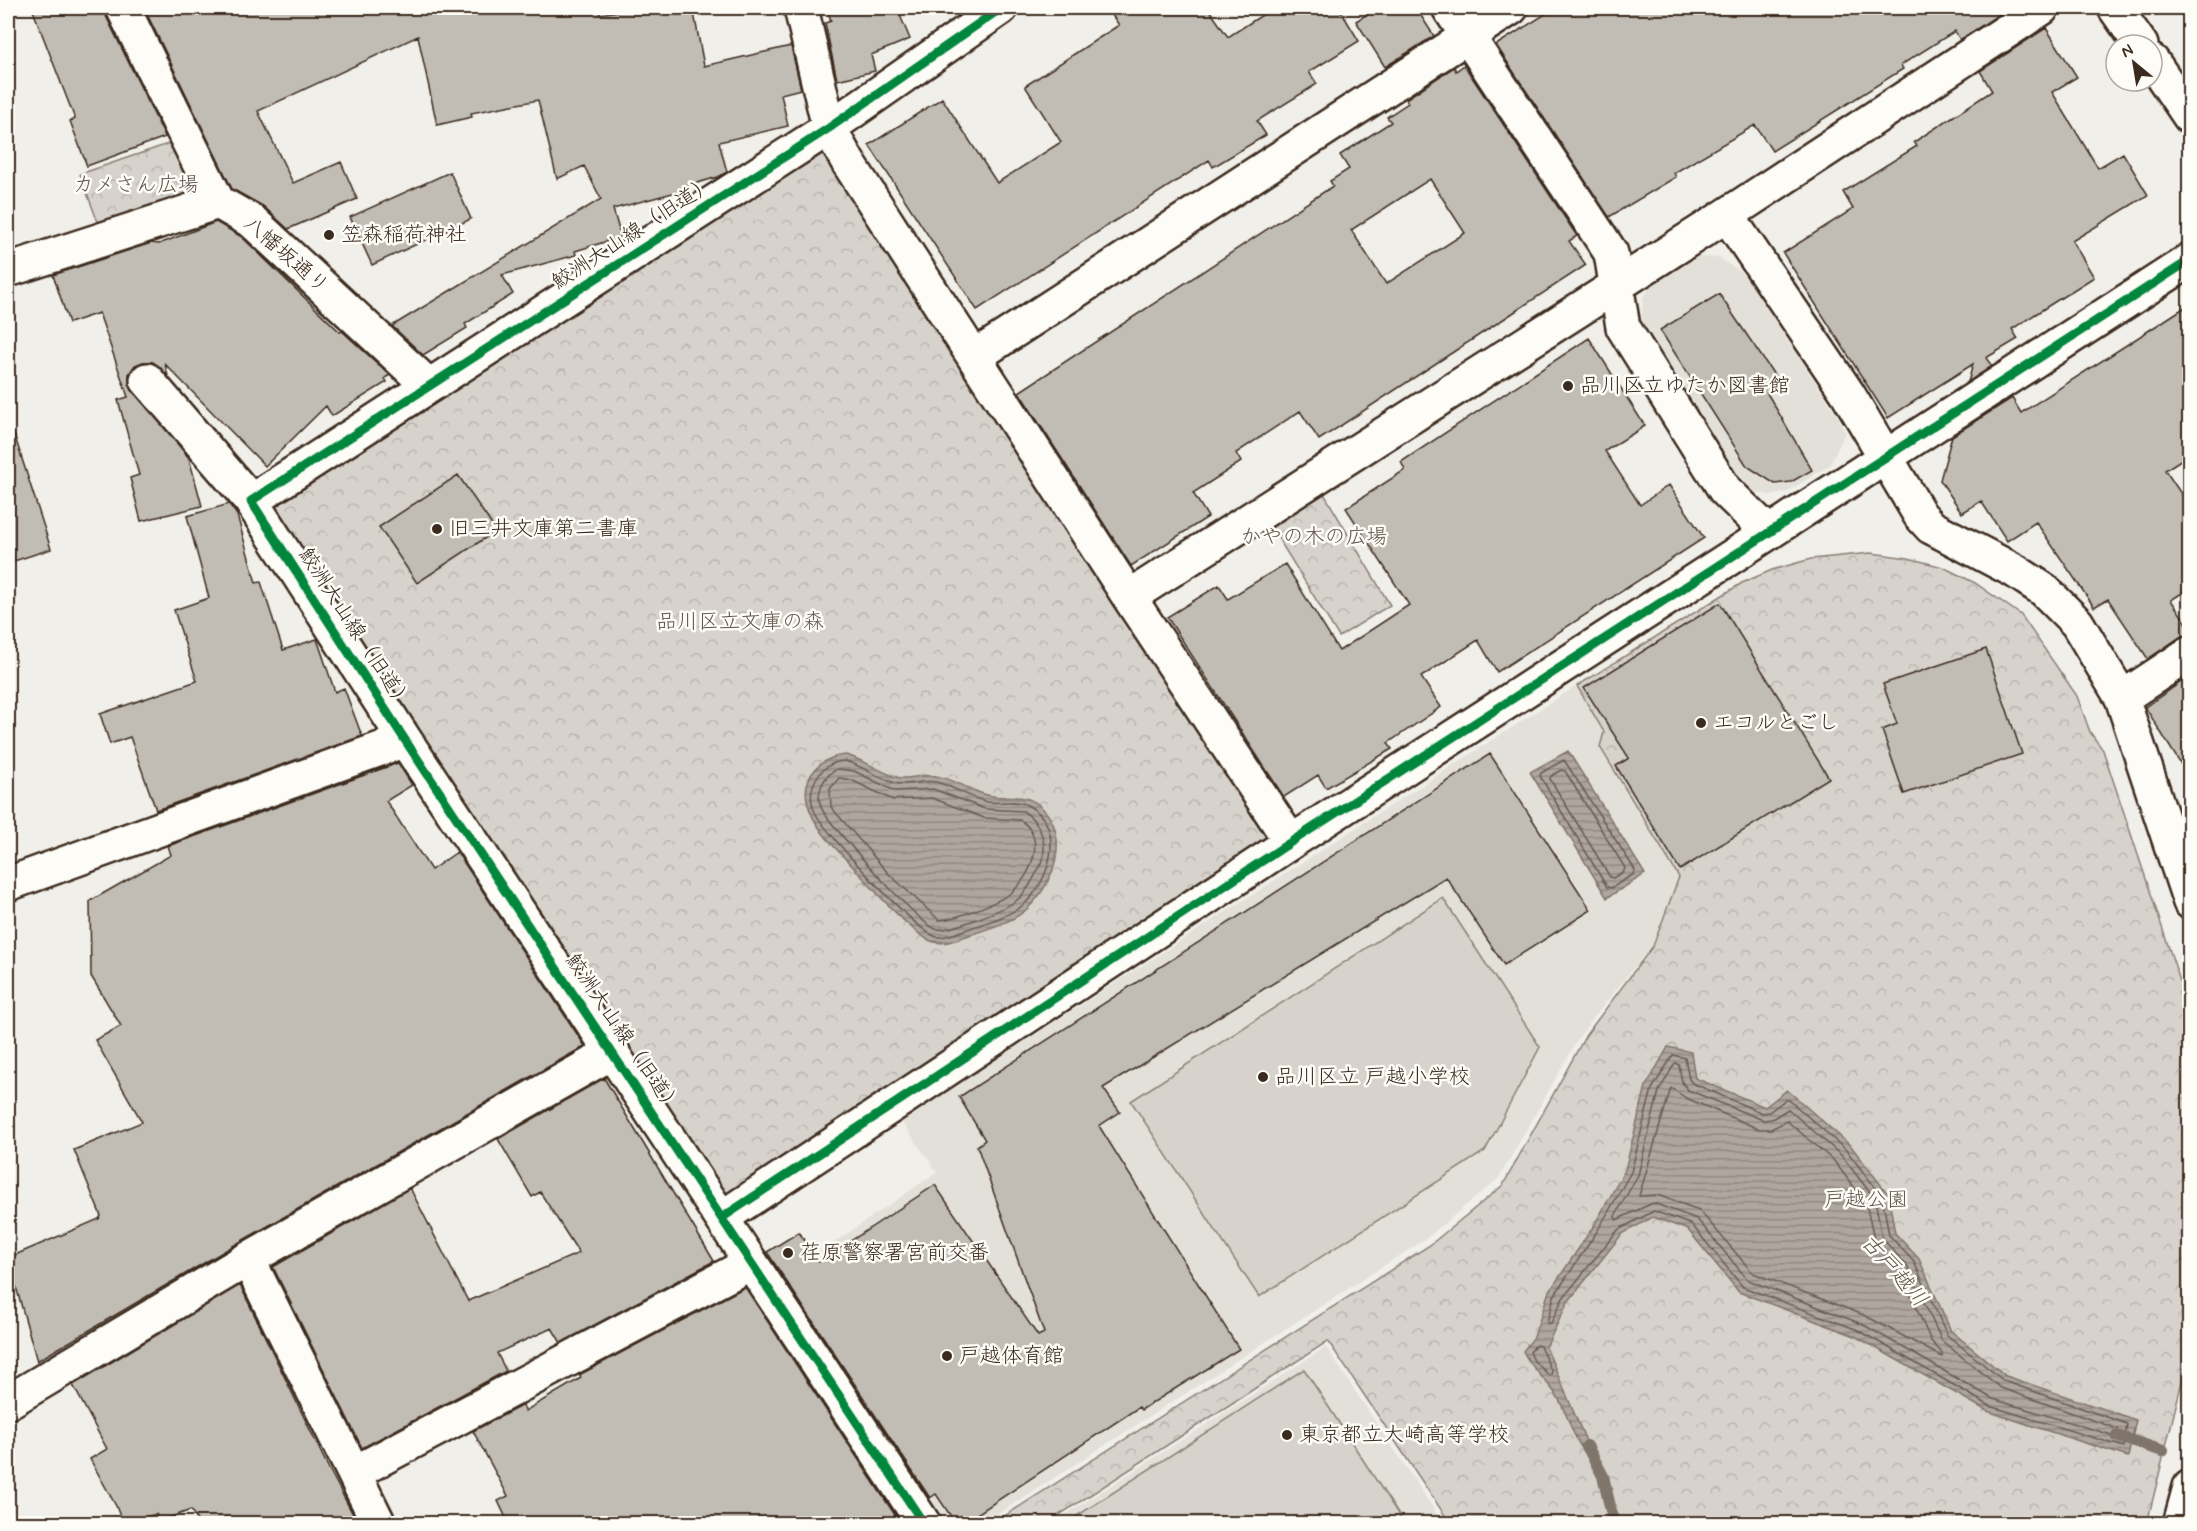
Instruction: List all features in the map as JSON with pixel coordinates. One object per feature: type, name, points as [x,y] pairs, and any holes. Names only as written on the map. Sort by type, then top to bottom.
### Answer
[{"type":"street","points":[[8,270],[218,202],[123,8]]},
{"type":"street","points":[[801,8],[829,128],[854,172],[1129,597],[1291,842]]},
{"type":"street","name":"鮫洲大山線（旧道）","points":[[924,1524],[723,1217],[405,740],[251,501],[829,128],[1001,8]]},
{"type":"street","points":[[1449,8],[1611,253],[1623,327],[1725,490],[1768,532]]},
{"type":"street","points":[[974,357],[1511,8]]},
{"type":"street","points":[[1129,597],[1727,215],[2042,8]]},
{"type":"street","points":[[2115,8],[2133,33]]},
{"type":"street","points":[[2164,79],[2190,117]]},
{"type":"street","name":"八幡坂通り","points":[[218,202],[253,222],[429,386]]},
{"type":"street","points":[[1727,215],[1848,394],[1920,515],[1931,527],[2015,571],[2044,590],[2077,623],[2122,698],[2190,902]]},
{"type":"street","points":[[723,1217],[1291,842],[2190,260]]},
{"type":"street","points":[[147,380],[251,501]]},
{"type":"street","points":[[2122,698],[2190,653]]},
{"type":"street","points":[[8,878],[405,740]]},
{"type":"street","points":[[8,1402],[249,1258],[613,1052]]},
{"type":"street","points":[[249,1258],[379,1524]]},
{"type":"street","points":[[354,1473],[751,1263]]},
{"type":"street","points":[[2180,1524],[2190,1487]]},
{"type":"shaded area","points":[[1689,256],[1719,258],[1744,274],[1839,418],[1845,433],[1830,465],[1787,492],[1772,496],[1749,491],[1737,478],[1641,326],[1643,298],[1658,275]]},
{"type":"shaded area","name":"品川区立 戸越小学校","points":[[1576,686],[1604,732],[1599,747],[1679,877],[1652,945],[1581,1034],[1499,1178],[1427,1238],[984,1523],[942,1523],[781,1279],[937,1172],[901,1121]]},
{"type":"shaded area","name":"東京都立大崎高等学校","points":[[1326,1347],[1443,1523],[1051,1524]]},
{"type":"green space","name":"品川区立文庫の森","points":[[829,128],[1291,842],[723,1217],[251,501]]},
{"type":"green space","name":"カメさん広場","points":[[171,143],[193,196],[100,228],[80,174]]},
{"type":"green space","name":"かやの木の広場","points":[[1323,492],[1390,605],[1339,637],[1270,525]]},
{"type":"green space","name":"戸越公園","points":[[1871,553],[1908,558],[1943,567],[1975,583],[2021,615],[2077,696],[2090,732],[2103,750],[2189,1008],[2189,1353],[2147,1523],[1450,1523],[1328,1341],[1047,1523],[992,1524],[1430,1245],[1503,1185],[1586,1035],[1653,946],[1679,877],[1600,747],[1604,732],[1577,686],[1742,583],[1772,570],[1811,559]]},
{"type":"green space","points":[[1443,898],[1540,1047],[1485,1151],[1259,1297],[1131,1101]]},
{"type":"green space","name":"東京都立大崎高等学校","points":[[1304,1369],[1404,1523],[1066,1523]]},
{"type":"water","points":[[1568,751],[1645,874],[1607,898],[1530,772]]},
{"type":"water","points":[[846,755],[896,777],[936,776],[987,795],[1021,797],[1039,805],[1049,817],[1055,830],[1057,844],[1052,872],[1037,898],[1015,918],[952,941],[934,942],[916,932],[883,900],[820,830],[810,810],[806,791],[811,775],[822,763]]},
{"type":"water","points":[[1668,1047],[1691,1052],[1695,1078],[1765,1107],[1787,1090],[1851,1146],[1888,1194],[1895,1233],[1919,1259],[1951,1331],[2006,1376],[2136,1420],[2128,1457],[1987,1411],[1855,1336],[1739,1292],[1688,1230],[1653,1217],[1622,1234],[1568,1302],[1546,1347],[1595,1462],[1588,1456],[1577,1440],[1557,1396],[1523,1351],[1534,1337],[1548,1294],[1593,1227],[1625,1170],[1646,1086]]},
{"type":"building","points":[[32,8],[104,8],[165,137],[87,166],[70,121],[75,119]]},
{"type":"building","points":[[144,8],[600,8],[600,14],[636,8],[693,8],[704,66],[791,46],[801,89],[781,94],[788,126],[719,142],[727,172],[718,177],[683,187],[684,190],[613,209],[621,237],[575,251],[576,255],[502,275],[513,294],[465,324],[467,328],[423,355],[392,326],[601,199],[584,166],[557,179],[538,100],[471,113],[472,117],[437,125],[418,36],[258,111],[293,183],[341,162],[357,199],[288,229],[263,206],[232,189]]},
{"type":"building","points":[[827,8],[897,8],[910,39],[871,55],[875,71],[837,80],[825,23],[831,21]]},
{"type":"building","points":[[1107,8],[1208,8],[1228,37],[1273,8],[1339,8],[1359,41],[1309,72],[1317,84],[1257,121],[1266,135],[1213,167],[1209,160],[977,310],[869,145],[942,98],[997,183],[1061,142],[1025,86],[1119,25]]},
{"type":"building","points":[[1377,8],[1416,8],[1434,36],[1385,67],[1356,21]]},
{"type":"building","points":[[1555,8],[2009,8],[1960,40],[1955,31],[1901,65],[1903,69],[1772,151],[1755,125],[1674,173],[1676,177],[1609,217],[1496,45]]},
{"type":"building","points":[[2046,28],[2077,77],[2052,92],[2098,168],[2123,153],[2148,195],[2072,241],[2094,277],[2012,329],[2018,339],[1986,358],[1992,366],[1968,382],[1973,364],[1888,418],[1783,253],[1853,209],[1843,192],[1917,146],[1914,142],[1992,91],[1980,71]]},
{"type":"building","points":[[1464,65],[1577,236],[1569,241],[1586,265],[1319,440],[1300,411],[1236,453],[1241,462],[1193,493],[1208,517],[1131,566],[1019,392],[1333,186],[1330,181],[1349,169],[1340,155],[1391,122],[1387,117],[1408,103],[1406,99],[1454,67],[1456,71]],"holes":[[[1430,179],[1465,233],[1386,284],[1351,230]]]},
{"type":"building","points":[[450,172],[471,219],[372,265],[350,217]]},
{"type":"building","points":[[216,222],[242,237],[340,332],[342,331],[390,375],[385,378],[387,382],[332,416],[326,406],[265,466],[165,364],[168,376],[153,362],[135,365],[129,374],[129,384],[189,458],[202,506],[141,521],[130,478],[139,475],[118,400],[128,397],[99,313],[69,323],[53,275],[151,243],[159,244]]},
{"type":"building","points":[[1719,294],[1781,385],[1767,393],[1812,470],[1791,482],[1775,484],[1747,466],[1660,330]]},
{"type":"building","points":[[2190,304],[2190,454],[2165,470],[2190,507],[2190,588],[2171,600],[2190,628],[2190,634],[2180,637],[2148,659],[2108,599],[2094,607],[2036,522],[2007,541],[1981,501],[1962,513],[1940,480],[1952,436],[2012,398],[2021,413]]},
{"type":"building","points":[[1589,338],[1645,426],[1605,451],[1640,505],[1669,485],[1704,538],[1497,672],[1478,640],[1421,677],[1441,707],[1388,743],[1392,749],[1326,788],[1318,775],[1284,797],[1167,617],[1219,585],[1228,599],[1285,564],[1339,651],[1409,605],[1346,508],[1405,470],[1401,462]]},
{"type":"building","points":[[14,434],[51,549],[8,563],[8,435]]},
{"type":"building","name":"旧三井文庫第二書庫","points":[[458,475],[496,531],[417,583],[379,527]]},
{"type":"building","points":[[229,504],[237,515],[256,583],[261,582],[283,650],[317,639],[335,692],[344,688],[362,736],[156,810],[130,737],[110,744],[100,714],[197,681],[174,610],[209,598],[187,516]]},
{"type":"building","name":"エコルとごし","points":[[1720,603],[1829,778],[1680,870],[1616,766],[1629,758],[1584,688]]},
{"type":"building","points":[[1986,649],[2022,754],[1904,794],[1882,730],[1897,724],[1883,684]]},
{"type":"building","points":[[2190,676],[2190,779],[2145,707]]},
{"type":"building","points":[[1490,754],[1591,910],[1504,965],[1446,877],[1103,1088],[1120,1112],[1099,1126],[1239,1349],[1141,1410],[1139,1407],[962,1524],[956,1524],[936,1494],[930,1498],[767,1252],[799,1232],[819,1262],[935,1185],[1038,1336],[1044,1333],[977,1146],[985,1140],[959,1097]]},
{"type":"building","points":[[398,763],[412,785],[386,801],[431,870],[457,852],[585,1046],[238,1243],[37,1361],[8,1258],[99,1219],[101,1216],[74,1150],[142,1122],[95,1040],[121,1026],[91,976],[90,901],[171,855],[168,846]]},
{"type":"building","points":[[604,1078],[714,1261],[561,1343],[552,1328],[497,1353],[506,1371],[362,1448],[273,1267],[410,1188],[468,1301],[579,1253],[540,1192],[532,1197],[498,1139]]},
{"type":"building","points":[[240,1285],[358,1524],[199,1524],[191,1510],[158,1522],[156,1514],[123,1524],[116,1506],[90,1459],[107,1449],[73,1385]]},
{"type":"building","points":[[745,1287],[897,1518],[888,1524],[509,1524],[498,1501],[508,1496],[473,1431],[523,1405],[525,1411],[581,1378],[579,1375]]},
{"type":"waterway","name":"古戸越川","points":[[2117,1436],[2163,1451]]},
{"type":"waterway","name":"古戸越川","points":[[1587,1446],[1603,1476],[1614,1524]]},
{"type":"cycle path","points":[[924,1524],[405,740],[251,501],[829,128],[1001,8]]},
{"type":"cycle path","points":[[723,1217],[1291,842],[2190,260]]},
{"type":"place","name":"笠森稲荷神社","points":[[329,235]]},
{"type":"place","name":"品川区立ゆたか図書館","points":[[1568,386]]},
{"type":"place","name":"旧三井文庫第二書庫","points":[[437,529]]},
{"type":"place","name":"エコルとごし","points":[[1701,723]]},
{"type":"place","name":"品川区立 戸越小学校","points":[[1263,1077]]},
{"type":"place","name":"荏原警察署宮前交番","points":[[788,1253]]},
{"type":"place","name":"戸越体育館","points":[[947,1356]]},
{"type":"place","name":"東京都立大崎高等学校","points":[[1287,1435]]}]
